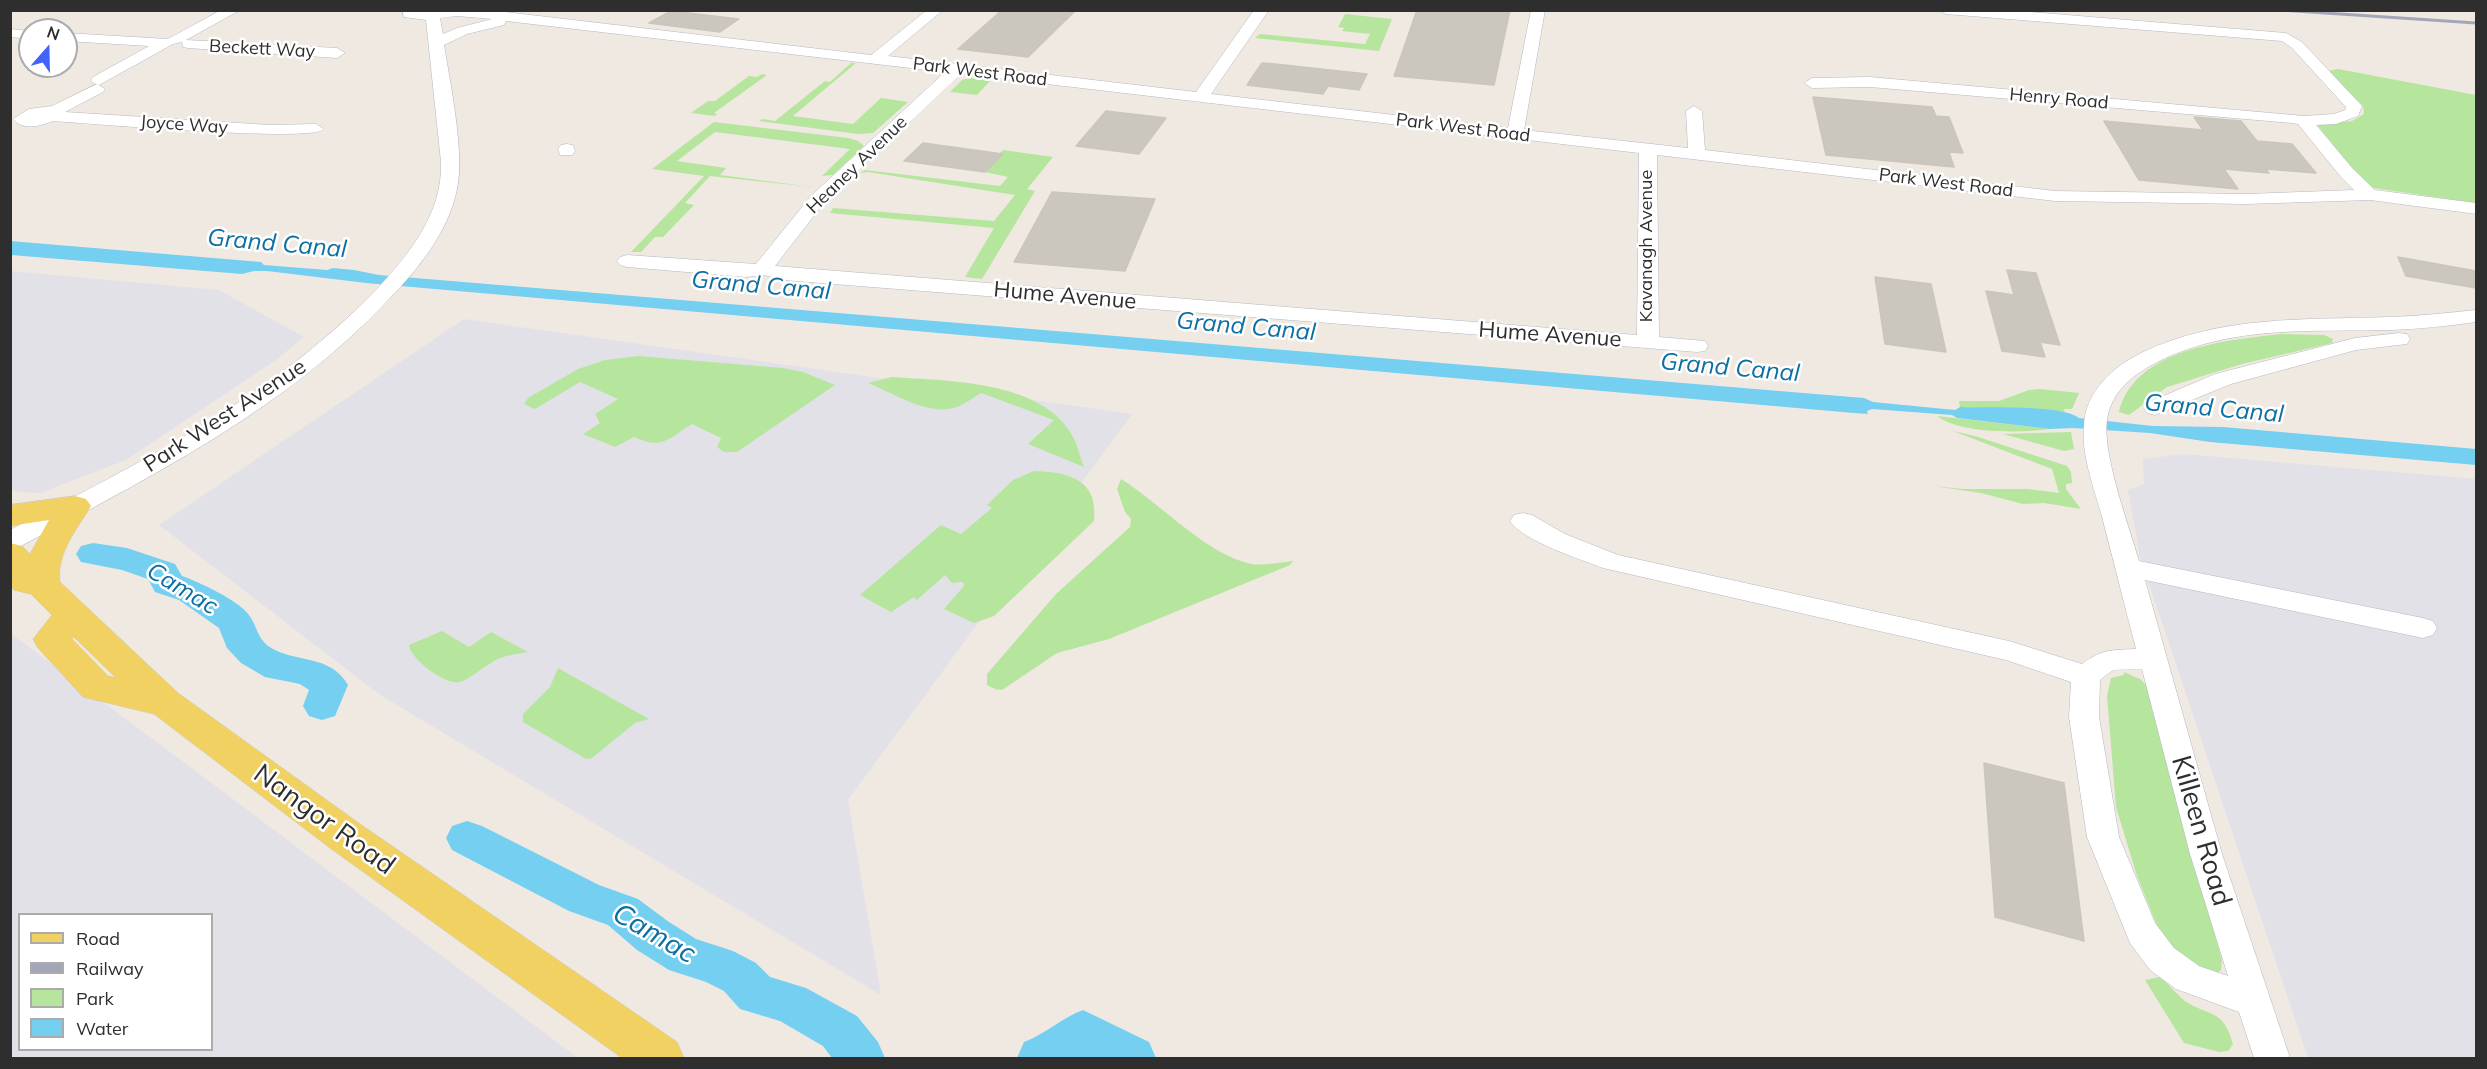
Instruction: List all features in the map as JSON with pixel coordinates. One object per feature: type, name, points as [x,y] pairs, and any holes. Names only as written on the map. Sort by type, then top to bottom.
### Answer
[{"type":"main road","points":[[10,516],[75,506]]},
{"type":"main road","points":[[10,554],[27,582],[41,568],[54,539],[75,506]]},
{"type":"main road","name":"Nangor Road","points":[[27,582],[74,614],[51,639],[96,687],[165,703],[326,822],[660,1059]]},
{"type":"street","points":[[176,44],[233,10]]},
{"type":"street","points":[[36,114],[248,10]]},
{"type":"street","points":[[409,10],[409,14],[413,16],[433,16],[451,10]]},
{"type":"street","name":"Park West Road","points":[[451,10],[2063,196],[2246,199],[2370,195],[2476,209]]},
{"type":"street","points":[[875,59],[936,10]]},
{"type":"street","points":[[1202,97],[1204,90],[1262,10]]},
{"type":"street","points":[[1515,134],[1524,98],[1538,10]]},
{"type":"street","name":"Henry Road","points":[[1812,83],[1869,82],[2292,118],[2305,121],[2342,118],[2352,113],[2354,106],[2297,45],[2286,38],[2266,34],[1946,10]]},
{"type":"street","name":"Park West Avenue","points":[[10,541],[144,469],[251,405],[310,363],[373,306],[411,262],[433,229],[449,187],[448,130],[433,16]]},
{"type":"street","points":[[436,43],[482,26],[529,20]]},
{"type":"street","name":"Beckett Way","points":[[78,38],[337,53]]},
{"type":"street","name":"Heaney Avenue","points":[[764,269],[766,262],[817,200],[958,69]]},
{"type":"street","points":[[1694,111],[1697,155]]},
{"type":"street","name":"Joyce Way","points":[[36,114],[285,131],[316,129]]},
{"type":"street","points":[[2305,121],[2348,173],[2370,195]]},
{"type":"street","name":"Kavanagh Avenue","points":[[1648,149],[1648,342]]},
{"type":"street","name":"Hume Avenue","points":[[627,261],[747,271],[764,269],[783,273],[1697,346]]},
{"type":"street","name":"Killeen Road","points":[[2272,1059],[2206,854],[2102,472],[2097,422],[2114,382],[2129,369],[2158,351],[2211,333],[2252,328],[2420,323],[2476,316]]},
{"type":"street","points":[[2325,325],[2355,344]]},
{"type":"street","points":[[2155,408],[2223,379],[2355,344],[2476,335]]},
{"type":"street","points":[[1523,521],[1556,540],[1612,562],[2009,651],[2086,676]]},
{"type":"street","points":[[2128,568],[2423,628]]},
{"type":"street","points":[[2086,676],[2108,660],[2153,659]]},
{"type":"street","points":[[2086,676],[2084,717],[2103,837],[2142,932],[2162,958],[2188,978],[2253,1001]]},
{"type":"shaded area","points":[[10,271],[219,290],[304,337],[276,360],[126,460],[40,493],[16,492],[10,488]]},
{"type":"shaded area","points":[[464,319],[1132,414],[848,800],[881,995],[380,695],[159,525]]},
{"type":"shaded area","points":[[2184,454],[2476,479],[2476,1058],[2308,1058],[2140,557],[2128,490],[2144,484],[2143,459]]},
{"type":"shaded area","points":[[10,633],[173,754],[578,1058],[11,1058]]},
{"type":"green space","points":[[1345,14],[1392,19],[1379,51],[1255,38],[1260,34],[1365,44],[1370,34],[1342,31],[1344,28],[1338,27]]},
{"type":"green space","points":[[851,63],[856,63],[793,116],[853,124],[881,98],[908,102],[873,133],[858,134],[759,121],[762,119],[775,121],[825,81],[830,82]]},
{"type":"green space","points":[[2338,69],[2476,95],[2476,203],[2367,187],[2318,126],[2352,121],[2364,114],[2363,106],[2328,71]]},
{"type":"green space","points":[[762,74],[767,75],[714,113],[717,114],[715,116],[691,113],[708,101],[715,101],[749,76],[757,77]]},
{"type":"green space","points":[[992,79],[977,95],[950,92],[962,80]]},
{"type":"green space","points":[[714,122],[848,138],[864,146],[833,175],[822,176],[850,149],[715,132],[677,161],[726,168],[720,175],[812,187],[710,176],[685,203],[694,205],[663,237],[655,237],[641,252],[631,252],[704,176],[652,169]]},
{"type":"green space","points":[[1003,150],[1053,157],[1027,189],[1035,191],[982,279],[965,277],[994,228],[830,213],[833,208],[994,221],[1015,195],[868,172],[860,173],[865,170],[1000,186],[1008,177],[985,172]]},
{"type":"green space","points":[[2281,334],[2324,335],[2333,339],[2332,343],[2242,364],[2167,387],[2129,415],[2119,412],[2128,391],[2143,374],[2163,361],[2210,344]]},
{"type":"green space","points":[[638,356],[783,368],[803,372],[835,385],[737,452],[724,452],[717,447],[721,438],[692,424],[658,443],[634,437],[615,447],[583,434],[600,423],[595,414],[618,399],[580,382],[535,409],[524,404],[528,398],[578,369],[605,360]]},
{"type":"green space","points":[[892,377],[992,387],[1040,404],[1059,418],[1073,437],[1084,467],[1028,444],[1054,420],[981,393],[957,407],[935,409],[911,402],[868,383]]},
{"type":"green space","points":[[2029,390],[2079,393],[2072,409],[2064,409],[2065,412],[1960,407],[1959,401],[1999,401]]},
{"type":"green space","points":[[1937,416],[2050,429],[1992,431],[1960,426]]},
{"type":"green space","points":[[1953,431],[2067,466],[2071,472],[2072,483],[2066,484],[2066,489],[2081,509],[2044,503],[2023,504],[1981,493],[1933,486],[1963,489],[2028,489],[2059,493],[2052,469]]},
{"type":"green space","points":[[2071,432],[2074,449],[2064,451],[2003,434]]},
{"type":"green space","points":[[1034,471],[1058,473],[1079,481],[1092,496],[1094,521],[994,616],[974,623],[944,609],[964,586],[963,582],[952,583],[945,575],[917,600],[914,597],[891,612],[860,595],[941,525],[961,534],[992,508],[987,505],[1013,480]]},
{"type":"green space","points":[[1121,479],[1218,551],[1252,564],[1293,561],[1290,565],[1109,639],[1057,653],[1002,690],[987,685],[987,674],[1056,594],[1130,527],[1131,519],[1125,512],[1117,489]]},
{"type":"green space","points":[[442,631],[469,647],[491,632],[528,652],[500,658],[474,675],[460,682],[454,682],[438,676],[422,664],[415,657],[409,645]]},
{"type":"green space","points":[[558,668],[649,719],[635,723],[592,758],[586,759],[523,722],[523,714],[550,687]]},
{"type":"green space","points":[[2124,672],[2140,679],[2146,685],[2222,960],[2221,970],[2216,974],[2189,965],[2183,954],[2168,944],[2158,928],[2137,876],[2116,807],[2107,696],[2111,678],[2124,675]]},
{"type":"green space","points":[[2160,977],[2185,1001],[2214,1015],[2225,1024],[2233,1044],[2228,1051],[2219,1052],[2184,1043],[2145,980]]},
{"type":"water","points":[[10,241],[261,262],[264,265],[327,270],[333,268],[379,275],[1864,398],[1873,402],[1955,410],[1960,407],[2040,409],[2070,414],[2079,418],[2153,426],[2223,427],[2476,449],[2476,465],[2210,442],[2150,433],[2073,428],[2050,429],[1957,418],[1952,415],[1872,409],[1867,411],[1868,414],[1854,413],[366,283],[267,271],[242,274],[11,255]]},
{"type":"building","points":[[1002,10],[1076,10],[1028,57],[958,49]]},
{"type":"building","points":[[1417,10],[1510,10],[1494,85],[1394,76]]},
{"type":"building","points":[[671,11],[739,19],[720,32],[649,23]]},
{"type":"building","points":[[1262,63],[1367,74],[1359,90],[1328,86],[1323,94],[1247,85]]},
{"type":"building","points":[[1813,97],[1932,107],[1936,116],[1949,117],[1963,153],[1949,152],[1954,167],[1826,155]]},
{"type":"building","points":[[1106,111],[1166,118],[1139,154],[1076,146]]},
{"type":"building","points":[[2194,117],[2241,121],[2257,141],[2292,144],[2316,173],[2266,169],[2269,173],[2224,169],[2238,189],[2139,180],[2104,121],[2203,130]]},
{"type":"building","points":[[923,143],[1003,154],[985,172],[904,161]]},
{"type":"building","points":[[1052,192],[1155,199],[1125,271],[1014,262]]},
{"type":"building","points":[[2398,257],[2476,271],[2476,288],[2406,276]]},
{"type":"building","points":[[2007,270],[2036,273],[2060,345],[2040,342],[2045,357],[2002,351],[1986,291],[2014,295]]},
{"type":"building","points":[[1875,277],[1931,284],[1946,352],[1885,344]]},
{"type":"building","points":[[1984,763],[2064,783],[2084,941],[1995,917]]},
{"type":"waterway","name":"Camac","points":[[93,554],[127,559],[163,572],[167,584],[191,592],[235,622],[240,639],[254,654],[278,668],[308,671],[329,685],[322,706]]},
{"type":"waterway","name":"Camac","points":[[467,838],[584,898],[623,912],[653,936],[685,956],[717,965],[740,977],[756,994],[790,1003],[840,1031],[861,1058]]},
{"type":"waterway","name":"Camac","points":[[1041,1058],[1050,1057],[1083,1032],[1132,1058]]},
{"type":"railway","points":[[2280,10],[2476,23]]},
{"type":"water label","name":"Grand Canal","points":[[277,244]]},
{"type":"water label","name":"Grand Canal","points":[[761,286]]},
{"type":"water label","name":"Grand Canal","points":[[1246,327]]},
{"type":"water label","name":"Grand Canal","points":[[1730,368]]},
{"type":"water label","name":"Grand Canal","points":[[2214,409]]}]
